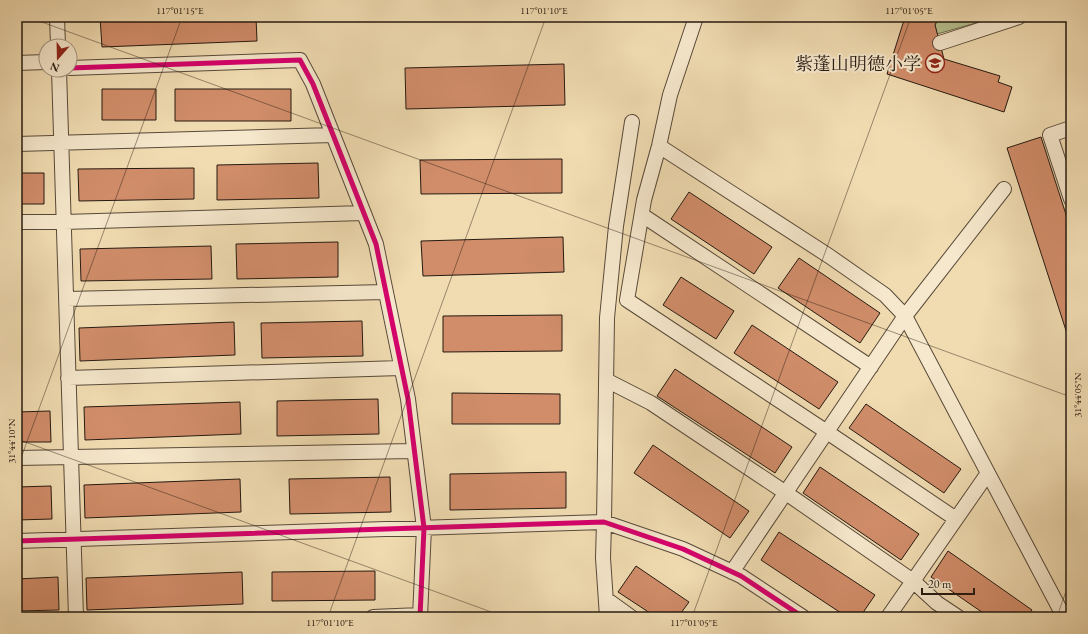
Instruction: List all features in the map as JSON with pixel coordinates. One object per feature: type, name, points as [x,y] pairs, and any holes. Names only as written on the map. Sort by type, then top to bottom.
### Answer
[{"type":"street","points":[[58,17],[58,38]]},
{"type":"street","points":[[696,17],[670,95],[659,146],[644,200],[627,300],[956,519]]},
{"type":"street","points":[[940,43],[1019,17]]},
{"type":"street","points":[[78,68],[300,60],[313,84],[376,244],[408,399],[424,528],[420,616],[373,617]]},
{"type":"street","points":[[17,63],[38,62]]},
{"type":"street","points":[[59,78],[76,617]]},
{"type":"street","points":[[607,617],[603,558],[607,318],[615,234],[632,122]]},
{"type":"street","points":[[1071,128],[1050,135],[1071,199]]},
{"type":"street","points":[[17,144],[61,144],[333,135]]},
{"type":"street","points":[[659,146],[829,256],[885,295],[905,316],[1064,617]]},
{"type":"street","points":[[732,572],[905,316],[1004,188]]},
{"type":"street","points":[[17,222],[64,222],[364,213]]},
{"type":"street","points":[[642,215],[871,367]]},
{"type":"street","points":[[66,299],[386,292]]},
{"type":"street","points":[[68,378],[401,368]]},
{"type":"street","points":[[606,380],[651,403],[786,493],[913,581],[937,603],[958,617]]},
{"type":"street","points":[[17,458],[414,451]]},
{"type":"street","points":[[888,617],[988,473]]},
{"type":"street","points":[[17,541],[604,522],[683,549],[741,576],[803,617]]},
{"type":"street","points":[[606,599],[631,617]]},
{"type":"green space","points":[[939,17],[997,17],[937,34],[935,25]]},
{"type":"building","points":[[100,17],[256,17],[257,41],[102,47]]},
{"type":"building","points":[[905,17],[939,17],[935,25],[944,59],[1000,76],[998,82],[1012,87],[1004,112],[887,74]]},
{"type":"building","points":[[564,64],[565,105],[406,109],[405,68]]},
{"type":"building","points":[[102,89],[156,89],[156,120],[102,120]]},
{"type":"building","points":[[175,89],[291,89],[291,121],[175,121]]},
{"type":"building","points":[[17,99],[19,99],[19,130],[17,130]]},
{"type":"building","points":[[1041,137],[1071,230],[1071,346],[1007,148]]},
{"type":"building","points":[[562,159],[562,193],[421,194],[420,160]]},
{"type":"building","points":[[318,163],[319,198],[217,200],[217,165]]},
{"type":"building","points":[[194,168],[194,199],[79,201],[78,169]]},
{"type":"building","points":[[17,173],[44,173],[44,204],[17,204]]},
{"type":"building","points":[[689,192],[772,247],[754,274],[671,219]]},
{"type":"building","points":[[563,237],[564,272],[423,276],[421,241]]},
{"type":"building","points":[[338,242],[338,277],[237,279],[236,244]]},
{"type":"building","points":[[211,246],[212,279],[81,281],[80,249]]},
{"type":"building","points":[[799,258],[880,313],[860,343],[778,288]]},
{"type":"building","points":[[681,277],[734,311],[716,339],[663,305]]},
{"type":"building","points":[[562,315],[562,351],[443,352],[443,316]]},
{"type":"building","points":[[362,321],[363,356],[262,358],[261,323]]},
{"type":"building","points":[[234,322],[235,355],[80,361],[79,328]]},
{"type":"building","points":[[752,325],[838,382],[819,409],[734,353]]},
{"type":"building","points":[[675,369],[792,447],[775,473],[657,396]]},
{"type":"building","points":[[452,393],[560,394],[560,424],[452,424]]},
{"type":"building","points":[[378,399],[379,434],[277,436],[277,401]]},
{"type":"building","points":[[240,402],[241,434],[85,440],[84,407]]},
{"type":"building","points":[[866,404],[961,469],[944,493],[849,428]]},
{"type":"building","points":[[50,411],[51,442],[17,442],[17,412]]},
{"type":"building","points":[[653,445],[749,511],[730,538],[634,473]]},
{"type":"building","points":[[820,467],[919,534],[901,560],[803,493]]},
{"type":"building","points":[[566,472],[566,508],[450,510],[450,474]]},
{"type":"building","points":[[390,477],[391,512],[290,514],[289,479]]},
{"type":"building","points":[[240,479],[241,512],[85,518],[84,485]]},
{"type":"building","points":[[51,486],[52,519],[17,520],[17,487]]},
{"type":"building","points":[[779,532],[875,595],[860,617],[847,617],[761,560]]},
{"type":"building","points":[[948,551],[1032,610],[1027,617],[989,617],[931,577]]},
{"type":"building","points":[[636,566],[689,602],[678,617],[656,617],[618,592]]},
{"type":"building","points":[[375,571],[375,600],[272,601],[272,572]]},
{"type":"building","points":[[242,572],[243,604],[87,610],[86,578]]},
{"type":"building","points":[[58,577],[59,610],[17,611],[17,579]]},
{"type":"cycle path","points":[[78,68],[300,60],[313,84],[376,244],[408,399],[424,528],[420,617]]},
{"type":"cycle path","points":[[17,541],[604,522],[683,549],[741,576],[803,617]]},
{"type":"place","name":"紫蓬山明德小学","points":[[935,63]]}]
